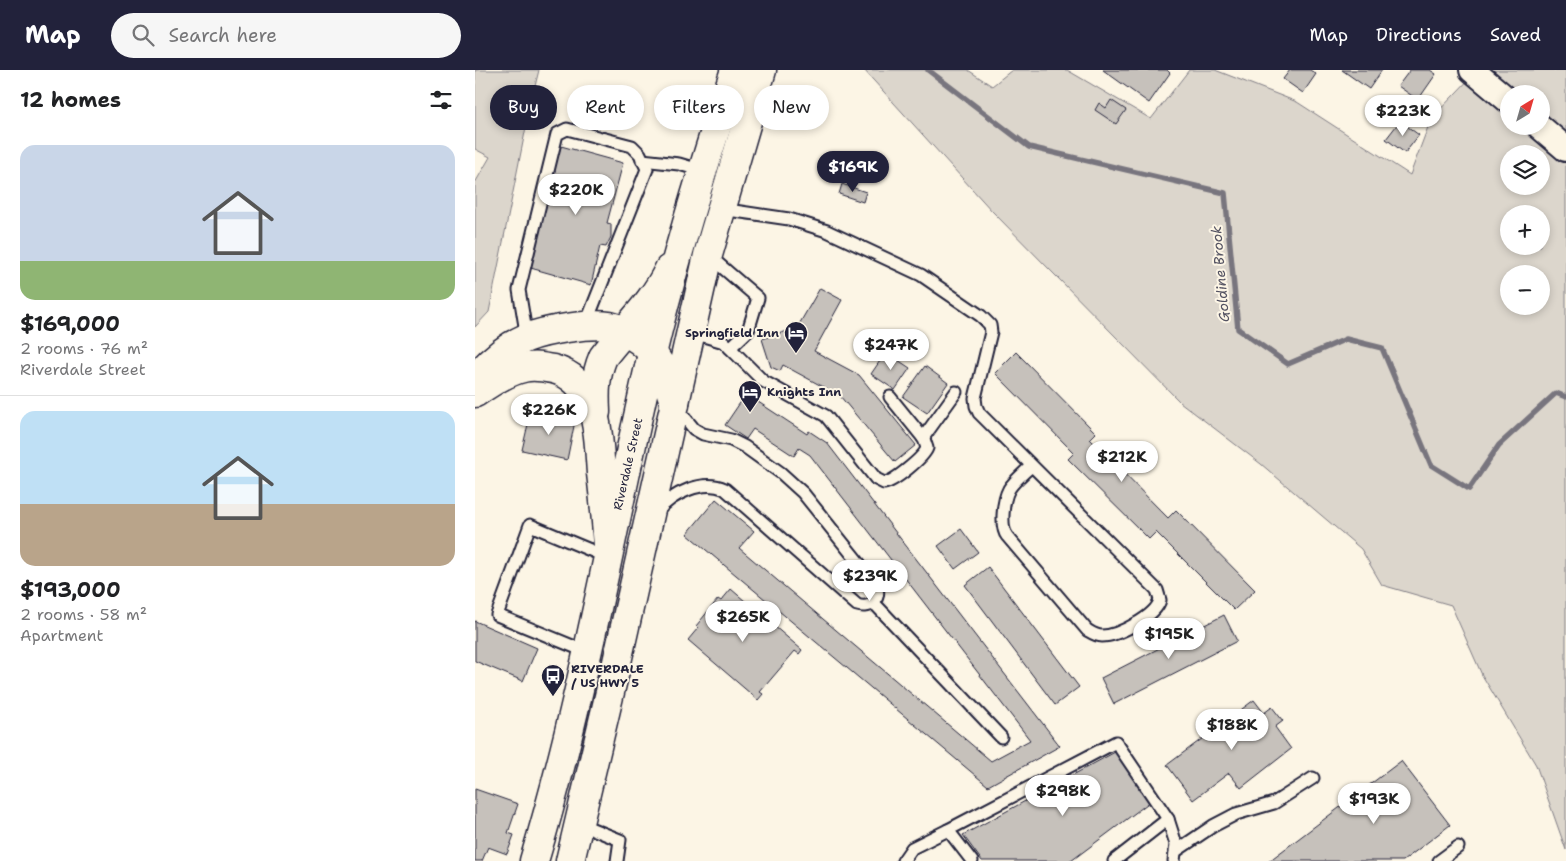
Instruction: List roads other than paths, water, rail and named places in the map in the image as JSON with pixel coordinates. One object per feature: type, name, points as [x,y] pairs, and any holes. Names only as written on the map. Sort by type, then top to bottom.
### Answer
[{"type":"main road","name":"Riverdale Street","points":[[535,861],[551,804],[587,652],[653,353],[683,236],[735,70]]},
{"type":"main road","points":[[570,861],[580,824],[708,255],[762,70]]},
{"type":"main road","points":[[608,553],[595,388],[599,368],[603,357],[641,313],[662,283],[683,236]]},
{"type":"main road","points":[[475,378],[483,368],[498,356],[535,336],[573,327],[611,326],[639,340],[653,353],[665,372],[675,405]]},
{"type":"main road","points":[[535,336],[566,374]]},
{"type":"main road","points":[[475,392],[520,368],[544,367],[566,374],[575,380],[585,391],[591,404],[597,428]]},
{"type":"street","points":[[1472,70],[1500,93]]},
{"type":"street","points":[[1550,135],[1566,149]]},
{"type":"lane","points":[[535,336],[519,290],[557,134],[567,129],[632,146],[647,169],[585,326]]},
{"type":"lane","points":[[642,160],[679,164],[703,171]]},
{"type":"lane","points":[[721,209],[789,219],[827,230],[921,275],[981,316],[990,325],[991,332],[975,398],[976,406],[982,416],[1031,466],[1157,590],[1160,600],[1155,610],[1121,632],[1102,636],[1092,634],[1087,630],[1003,530],[1008,492],[1011,486],[1031,466]]},
{"type":"lane","points":[[708,255],[758,298],[748,331],[730,348]]},
{"type":"lane","points":[[690,332],[720,340],[763,382],[826,416],[876,479],[881,482],[890,482],[922,456],[927,448],[923,438],[890,397]]},
{"type":"lane","points":[[923,438],[956,392]]},
{"type":"lane","points":[[647,525],[663,504],[672,497],[694,488],[717,486],[725,489],[857,606],[867,607],[874,603],[878,594],[875,583],[792,482],[745,447],[731,440],[703,434],[694,429],[675,405]]},
{"type":"lane","points":[[587,652],[497,614],[530,526],[608,553]]},
{"type":"lane","points":[[874,603],[1001,737]]},
{"type":"lane","points":[[903,861],[911,848],[1116,742],[1168,819],[1177,844],[1175,856]]},
{"type":"lane","points":[[1175,856],[1213,826],[1236,814],[1274,803],[1313,778]]},
{"type":"lane","points":[[1114,861],[1168,819]]},
{"type":"lane","points":[[580,824],[619,840],[617,861]]},
{"type":"lane","points":[[948,830],[972,861]]},
{"type":"lane","points":[[1439,861],[1458,847]]},
{"type":"waterway","name":"Goldine Brook","points":[[928,70],[1029,147],[1225,193],[1238,329],[1288,364],[1346,339],[1382,348],[1431,465],[1469,489],[1499,445],[1556,393],[1566,397]]},
{"type":"place","name":"Springfield Inn","points":[[796,354]]},
{"type":"place","name":"Knights Inn","points":[[750,413]]},
{"type":"place","name":"RIVERDALE / US HWY 5","points":[[553,697]]}]
